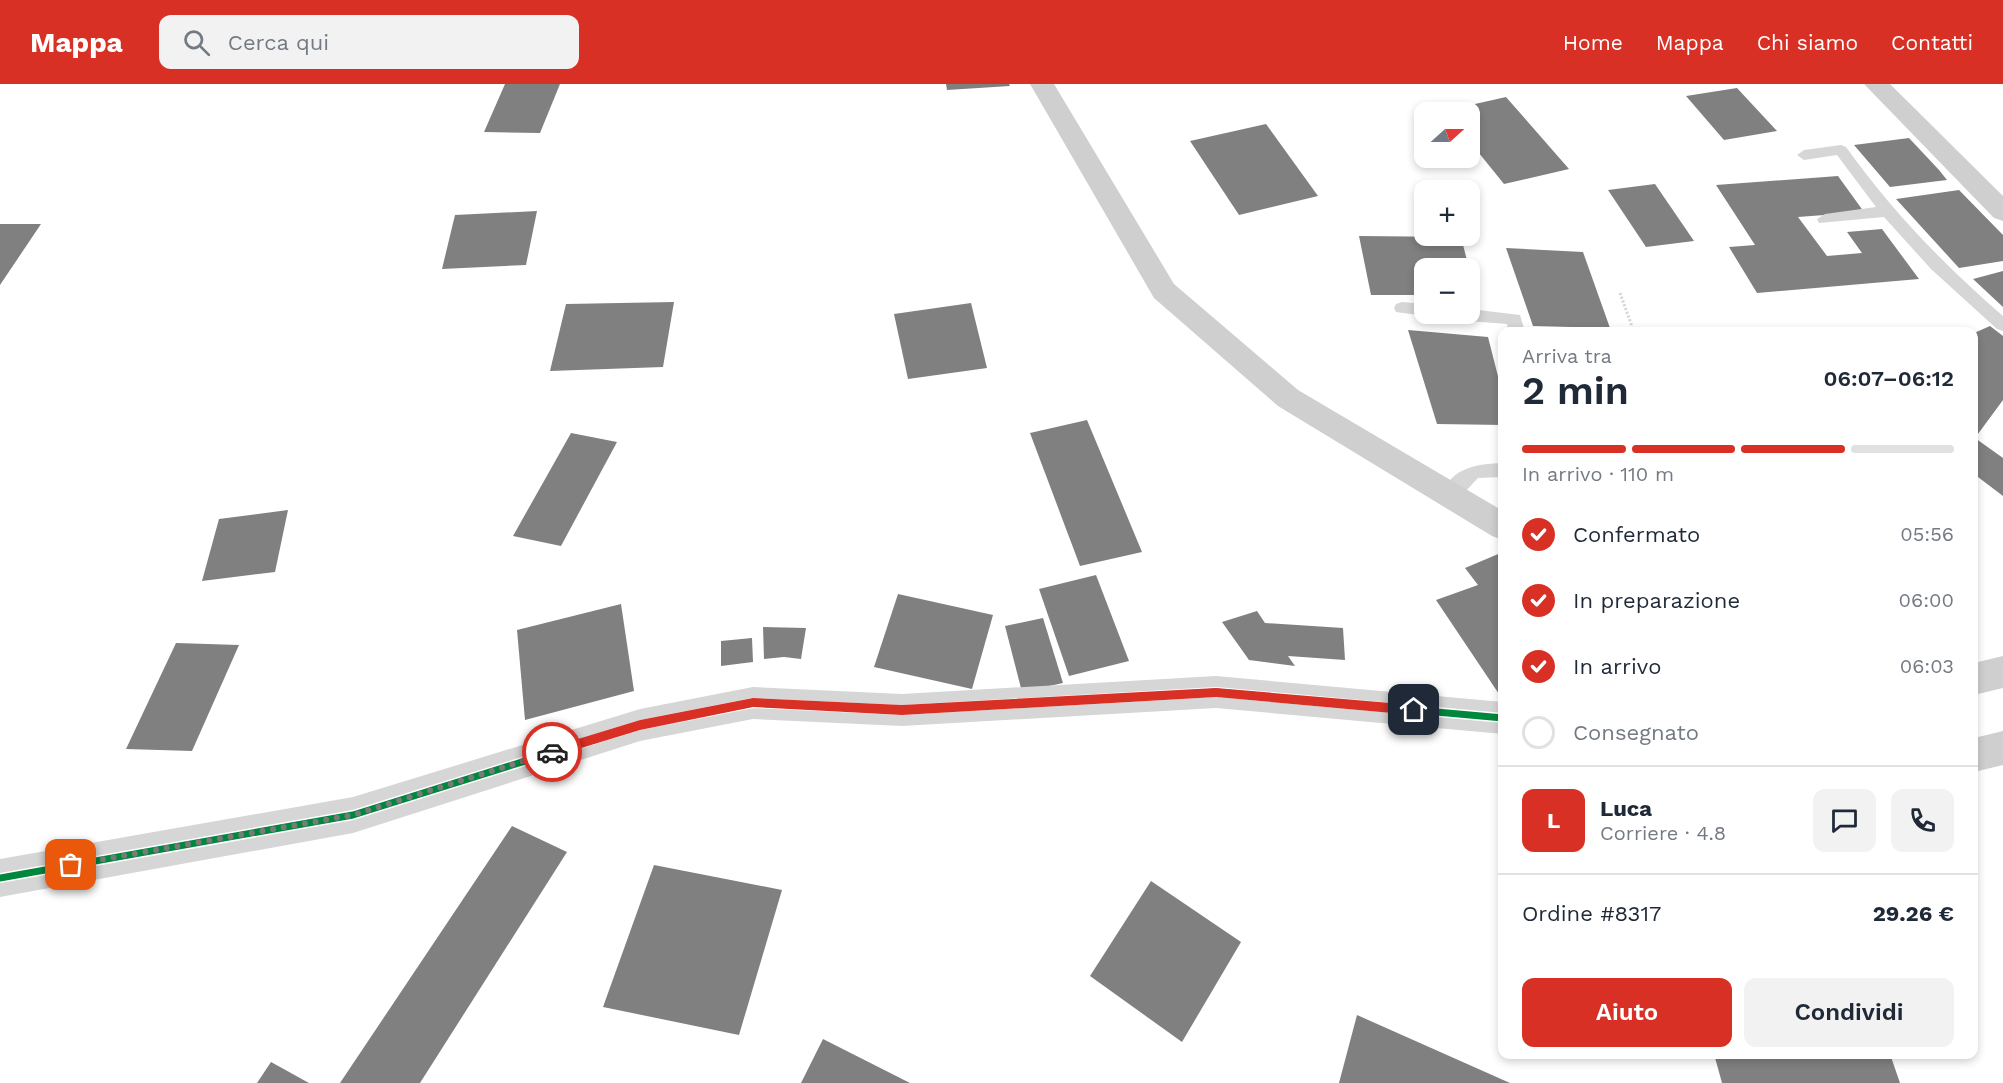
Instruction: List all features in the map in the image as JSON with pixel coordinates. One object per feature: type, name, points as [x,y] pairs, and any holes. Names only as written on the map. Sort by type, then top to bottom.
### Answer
[{"type":"main road","points":[[1042,84],[1164,291],[1288,398],[1498,524]]},
{"type":"main road","points":[[1876,84],[1911,116],[2003,212]]},
{"type":"main road","points":[[1978,678],[2003,672]]},
{"type":"main road","points":[[1978,754],[2003,748]]},
{"type":"street","points":[[0,878],[353,815],[640,725],[753,703],[902,710],[1216,692],[1498,718]]},
{"type":"lane","points":[[1804,155],[1841,150],[1887,211],[1973,300],[2003,325]]},
{"type":"lane","points":[[1825,219],[1887,211]]},
{"type":"lane","points":[[1402,308],[1414,309]]},
{"type":"lane","points":[[1480,316],[1514,319],[1516,327]]},
{"type":"lane","points":[[1449,495],[1474,471],[1498,470]]},
{"type":"path","points":[[1620,293],[1632,327]]},
{"type":"building","points":[[505,84],[560,84],[540,133],[484,132]]},
{"type":"building","points":[[946,84],[1009,84],[1010,86],[947,90]]},
{"type":"building","points":[[1737,88],[1777,131],[1724,140],[1686,96]]},
{"type":"building","points":[[1506,97],[1569,169],[1504,184],[1480,154],[1480,103]]},
{"type":"building","points":[[1266,124],[1318,196],[1239,215],[1190,141]]},
{"type":"building","points":[[1909,138],[1947,180],[1890,187],[1854,145]]},
{"type":"building","points":[[1838,176],[1864,212],[1798,217],[1827,256],[1862,253],[1847,232],[1882,229],[1919,279],[1757,293],[1729,247],[1755,245],[1716,185]]},
{"type":"building","points":[[1655,184],[1694,241],[1646,247],[1608,190]]},
{"type":"building","points":[[1959,190],[2003,235],[2003,261],[1959,268],[1896,199]]},
{"type":"building","points":[[537,211],[526,265],[442,269],[455,215]]},
{"type":"building","points":[[0,224],[41,224],[0,285]]},
{"type":"building","points":[[1359,236],[1414,237],[1414,246],[1463,246],[1466,258],[1414,258],[1414,295],[1371,295]]},
{"type":"building","points":[[1506,248],[1583,252],[1610,327],[1533,326]]},
{"type":"building","points":[[2003,271],[2003,307],[1973,279]]},
{"type":"building","points":[[674,302],[663,367],[550,371],[566,304]]},
{"type":"building","points":[[971,303],[987,368],[908,379],[894,314]]},
{"type":"building","points":[[1990,326],[2003,336],[2003,400],[1978,434],[1978,331]]},
{"type":"building","points":[[1408,330],[1488,337],[1498,376],[1498,425],[1437,424]]},
{"type":"building","points":[[1087,420],[1142,552],[1080,566],[1030,433]]},
{"type":"building","points":[[571,433],[617,442],[561,546],[513,536]]},
{"type":"building","points":[[1978,440],[2003,458],[2003,496],[1978,477]]},
{"type":"building","points":[[288,510],[275,572],[202,581],[219,519]]},
{"type":"building","points":[[1498,554],[1498,693],[1436,600],[1478,585],[1465,568]]},
{"type":"building","points":[[1096,575],[1129,661],[1069,676],[1039,589]]},
{"type":"building","points":[[898,594],[993,615],[972,689],[874,667]]},
{"type":"building","points":[[621,604],[634,691],[525,720],[517,630]]},
{"type":"building","points":[[1257,611],[1265,623],[1343,628],[1345,660],[1288,656],[1295,666],[1249,660],[1222,622]]},
{"type":"building","points":[[1043,618],[1063,683],[1022,692],[1005,626]]},
{"type":"building","points":[[763,627],[806,628],[801,659],[784,657],[764,659]]},
{"type":"building","points":[[752,638],[753,662],[721,666],[721,641]]},
{"type":"building","points":[[176,643],[239,645],[192,751],[126,749]]},
{"type":"building","points":[[512,826],[567,852],[420,1083],[340,1083]]},
{"type":"building","points":[[654,865],[782,890],[739,1035],[603,1007]]},
{"type":"building","points":[[1151,881],[1241,942],[1182,1042],[1090,976]]},
{"type":"building","points":[[1357,1015],[1510,1083],[1339,1083]]},
{"type":"building","points":[[823,1039],[910,1083],[801,1083]]},
{"type":"building","points":[[1715,1059],[1892,1059],[1900,1083],[1722,1083]]},
{"type":"building","points":[[271,1062],[309,1083],[257,1083]]},
{"type":"cycle path","points":[[0,878],[353,815],[640,725],[753,703],[902,710],[1216,692],[1498,718]]},
{"type":"way so far","points":[[71,865],[353,815],[552,752]]},
{"type":"route","points":[[552,752],[640,725],[753,703],[902,710],[1216,692],[1414,710]]}]
